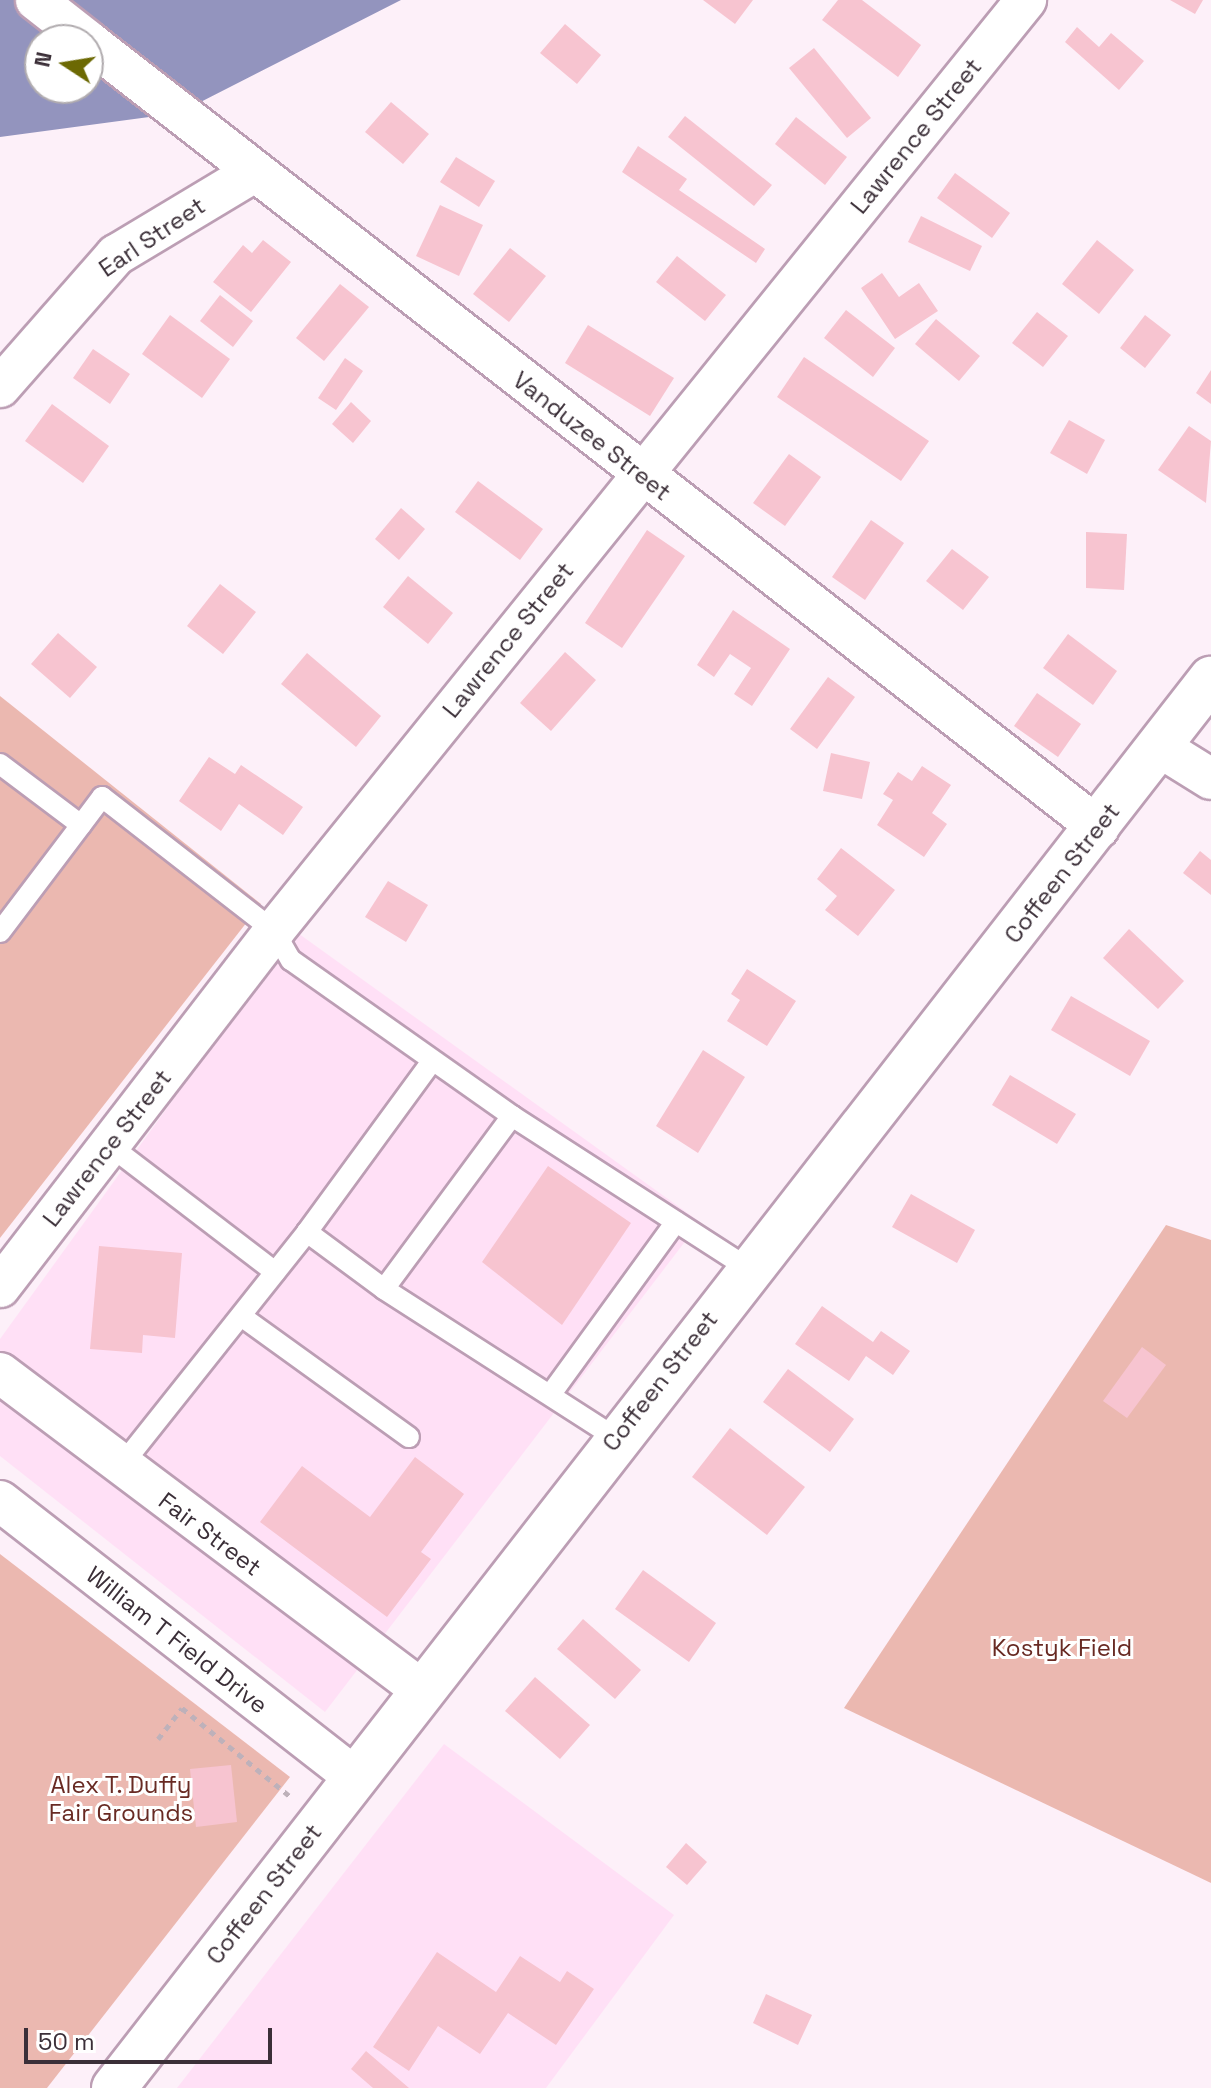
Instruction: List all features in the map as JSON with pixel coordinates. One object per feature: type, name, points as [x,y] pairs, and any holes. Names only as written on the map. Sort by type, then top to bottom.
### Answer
[{"type":"main road","name":"Coffeen Street","points":[[114,2088],[748,1268],[1099,828],[1211,679]]},
{"type":"street","name":"Vanduzee Street","points":[[36,0],[66,24]]},
{"type":"street","name":"Lawrence Street","points":[[0,1287],[274,931],[1026,0]]},
{"type":"street","name":"Vanduzee Street","points":[[104,54],[641,475],[1099,828]]},
{"type":"street","name":"Earl Street","points":[[0,387],[116,255],[242,162]]},
{"type":"street","points":[[1158,746],[1211,779]]},
{"type":"street","name":"Fair Street","points":[[0,1373],[423,1691]]},
{"type":"street","name":"William T Field Drive","points":[[0,1501],[355,1777]]},
{"type":"lane","points":[[0,764],[81,825]]},
{"type":"lane","points":[[0,932],[102,797],[274,931],[291,960],[512,1116],[748,1268]]},
{"type":"lane","points":[[121,1466],[307,1232],[432,1061]]},
{"type":"lane","points":[[384,1289],[512,1116]]},
{"type":"lane","points":[[109,1145],[275,1272]]},
{"type":"lane","points":[[553,1391],[676,1222]]},
{"type":"lane","points":[[307,1232],[384,1289],[553,1391],[616,1438]]},
{"type":"lane","points":[[241,1316],[409,1437]]},
{"type":"path","points":[[158,1739],[182,1708],[321,1822]]},
{"type":"shaded area","points":[[295,931],[700,1222],[325,1712],[0,1456],[0,1339]]},
{"type":"shaded area","points":[[444,1744],[674,1915],[546,2088],[177,2088]]},
{"type":"green space","points":[[0,696],[261,904],[0,1238]]},
{"type":"green space","name":"Kostyk Field","points":[[1166,1225],[1211,1240],[1211,1883],[844,1708]]},
{"type":"green space","name":"Alex T. Duffy Fair Grounds","points":[[0,1554],[290,1777],[47,2088],[0,2088]]},
{"type":"water","points":[[0,0],[401,0],[179,113],[0,137]]},
{"type":"building","points":[[703,0],[753,0],[735,24]]},
{"type":"building","points":[[838,0],[862,0],[921,45],[898,77],[822,20]]},
{"type":"building","points":[[1170,0],[1203,0],[1195,14]]},
{"type":"building","points":[[565,24],[601,55],[577,84],[540,53]]},
{"type":"building","points":[[1077,27],[1099,47],[1111,33],[1144,61],[1119,90],[1065,42]]},
{"type":"building","points":[[814,48],[871,118],[847,138],[789,68]]},
{"type":"building","points":[[391,102],[429,134],[403,164],[365,132]]},
{"type":"building","points":[[685,116],[772,185],[754,206],[668,137]]},
{"type":"building","points":[[796,117],[847,157],[825,185],[775,144]]},
{"type":"building","points":[[638,146],[687,179],[679,190],[765,249],[756,263],[622,172]]},
{"type":"building","points":[[456,157],[495,181],[479,207],[440,182]]},
{"type":"building","points":[[955,173],[1010,213],[992,238],[937,198]]},
{"type":"building","points":[[440,205],[483,225],[459,276],[416,256]]},
{"type":"building","points":[[921,216],[982,246],[970,271],[908,242]]},
{"type":"building","points":[[263,240],[291,262],[251,312],[213,282],[243,245],[252,253]]},
{"type":"building","points":[[1097,240],[1134,270],[1099,314],[1062,284]]},
{"type":"building","points":[[510,248],[546,276],[509,322],[473,294]]},
{"type":"building","points":[[677,256],[726,295],[705,321],[656,282]]},
{"type":"building","points":[[882,273],[899,297],[919,283],[938,311],[895,339],[861,288]]},
{"type":"building","points":[[340,284],[369,307],[324,361],[296,338]]},
{"type":"building","points":[[220,295],[253,321],[233,347],[200,321]]},
{"type":"building","points":[[846,310],[895,348],[873,377],[824,338]]},
{"type":"building","points":[[1037,312],[1068,336],[1043,367],[1012,343]]},
{"type":"building","points":[[170,315],[230,359],[202,398],[142,354]]},
{"type":"building","points":[[1145,315],[1171,335],[1145,368],[1120,348]]},
{"type":"building","points":[[936,319],[980,356],[959,381],[915,344]]},
{"type":"building","points":[[588,325],[674,378],[650,416],[565,363]]},
{"type":"building","points":[[93,349],[130,374],[110,404],[73,378]]},
{"type":"building","points":[[804,357],[929,441],[901,481],[777,397]]},
{"type":"building","points":[[345,358],[363,371],[336,410],[318,398]]},
{"type":"building","points":[[1211,370],[1211,404],[1196,393]]},
{"type":"building","points":[[351,402],[371,421],[353,443],[332,424]]},
{"type":"building","points":[[52,404],[109,446],[83,483],[25,441]]},
{"type":"building","points":[[1069,420],[1105,440],[1087,474],[1050,453]]},
{"type":"building","points":[[1189,426],[1211,441],[1206,503],[1158,470]]},
{"type":"building","points":[[789,454],[821,477],[785,526],[753,503]]},
{"type":"building","points":[[478,481],[543,529],[520,560],[455,512]]},
{"type":"building","points":[[401,508],[425,529],[399,560],[375,539]]},
{"type":"building","points":[[871,520],[904,543],[865,600],[832,577]]},
{"type":"building","points":[[647,530],[685,556],[622,648],[585,623]]},
{"type":"building","points":[[1086,532],[1127,534],[1124,590],[1086,588]]},
{"type":"building","points":[[952,549],[989,577],[963,610],[926,581]]},
{"type":"building","points":[[408,576],[453,613],[428,644],[383,607]]},
{"type":"building","points":[[220,584],[256,612],[223,654],[187,626]]},
{"type":"building","points":[[733,610],[790,649],[752,706],[734,694],[751,668],[730,654],[714,677],[697,665]]},
{"type":"building","points":[[58,633],[97,667],[70,698],[31,664]]},
{"type":"building","points":[[1068,634],[1117,671],[1093,705],[1043,668]]},
{"type":"building","points":[[565,652],[596,680],[551,731],[520,703]]},
{"type":"building","points":[[307,653],[381,716],[356,747],[281,684]]},
{"type":"building","points":[[828,677],[855,697],[817,749],[790,729]]},
{"type":"building","points":[[1037,693],[1081,724],[1058,757],[1014,726]]},
{"type":"building","points":[[831,753],[870,762],[862,799],[823,791]]},
{"type":"building","points":[[209,757],[235,774],[241,765],[303,807],[283,835],[239,804],[221,831],[179,801]]},
{"type":"building","points":[[922,766],[951,785],[932,813],[947,824],[924,857],[877,825],[893,800],[883,794],[898,772],[912,781]]},
{"type":"building","points":[[841,848],[895,890],[858,936],[825,910],[837,896],[817,879]]},
{"type":"building","points":[[1200,851],[1211,860],[1211,895],[1183,873]]},
{"type":"building","points":[[388,881],[428,905],[406,942],[365,917]]},
{"type":"building","points":[[1129,929],[1184,981],[1158,1009],[1103,958]]},
{"type":"building","points":[[747,969],[796,1001],[767,1046],[727,1021],[740,1000],[731,994]]},
{"type":"building","points":[[1071,996],[1150,1041],[1130,1076],[1051,1030]]},
{"type":"building","points":[[703,1050],[745,1077],[698,1153],[656,1126]]},
{"type":"building","points":[[1010,1075],[1076,1114],[1057,1144],[992,1105]]},
{"type":"building","points":[[548,1166],[631,1223],[562,1325],[482,1262]]},
{"type":"building","points":[[911,1194],[975,1230],[957,1263],[892,1227]]},
{"type":"building","points":[[99,1246],[182,1253],[175,1338],[143,1335],[142,1353],[90,1349]]},
{"type":"building","points":[[822,1306],[873,1342],[881,1331],[910,1351],[893,1375],[866,1356],[849,1381],[795,1344]]},
{"type":"building","points":[[1142,1347],[1166,1365],[1127,1418],[1103,1401]]},
{"type":"building","points":[[788,1369],[854,1419],[830,1452],[763,1402]]},
{"type":"building","points":[[730,1428],[805,1487],[767,1535],[692,1477]]},
{"type":"building","points":[[415,1457],[464,1494],[421,1552],[431,1559],[387,1617],[260,1522],[302,1466],[370,1517]]},
{"type":"building","points":[[643,1570],[716,1623],[689,1662],[615,1609]]},
{"type":"building","points":[[583,1619],[641,1670],[615,1699],[557,1649]]},
{"type":"building","points":[[535,1677],[590,1725],[560,1759],[505,1711]]},
{"type":"building","points":[[231,1765],[237,1822],[196,1827],[190,1769]]},
{"type":"building","points":[[686,1843],[707,1862],[687,1885],[666,1867]]},
{"type":"building","points":[[437,1952],[496,1992],[520,1956],[560,1982],[567,1971],[594,1989],[556,2045],[508,2013],[480,2054],[438,2026],[409,2071],[373,2047]]},
{"type":"building","points":[[766,1994],[812,2015],[798,2045],[753,2023]]},
{"type":"building","points":[[366,2051],[409,2088],[373,2088],[351,2069]]}]
